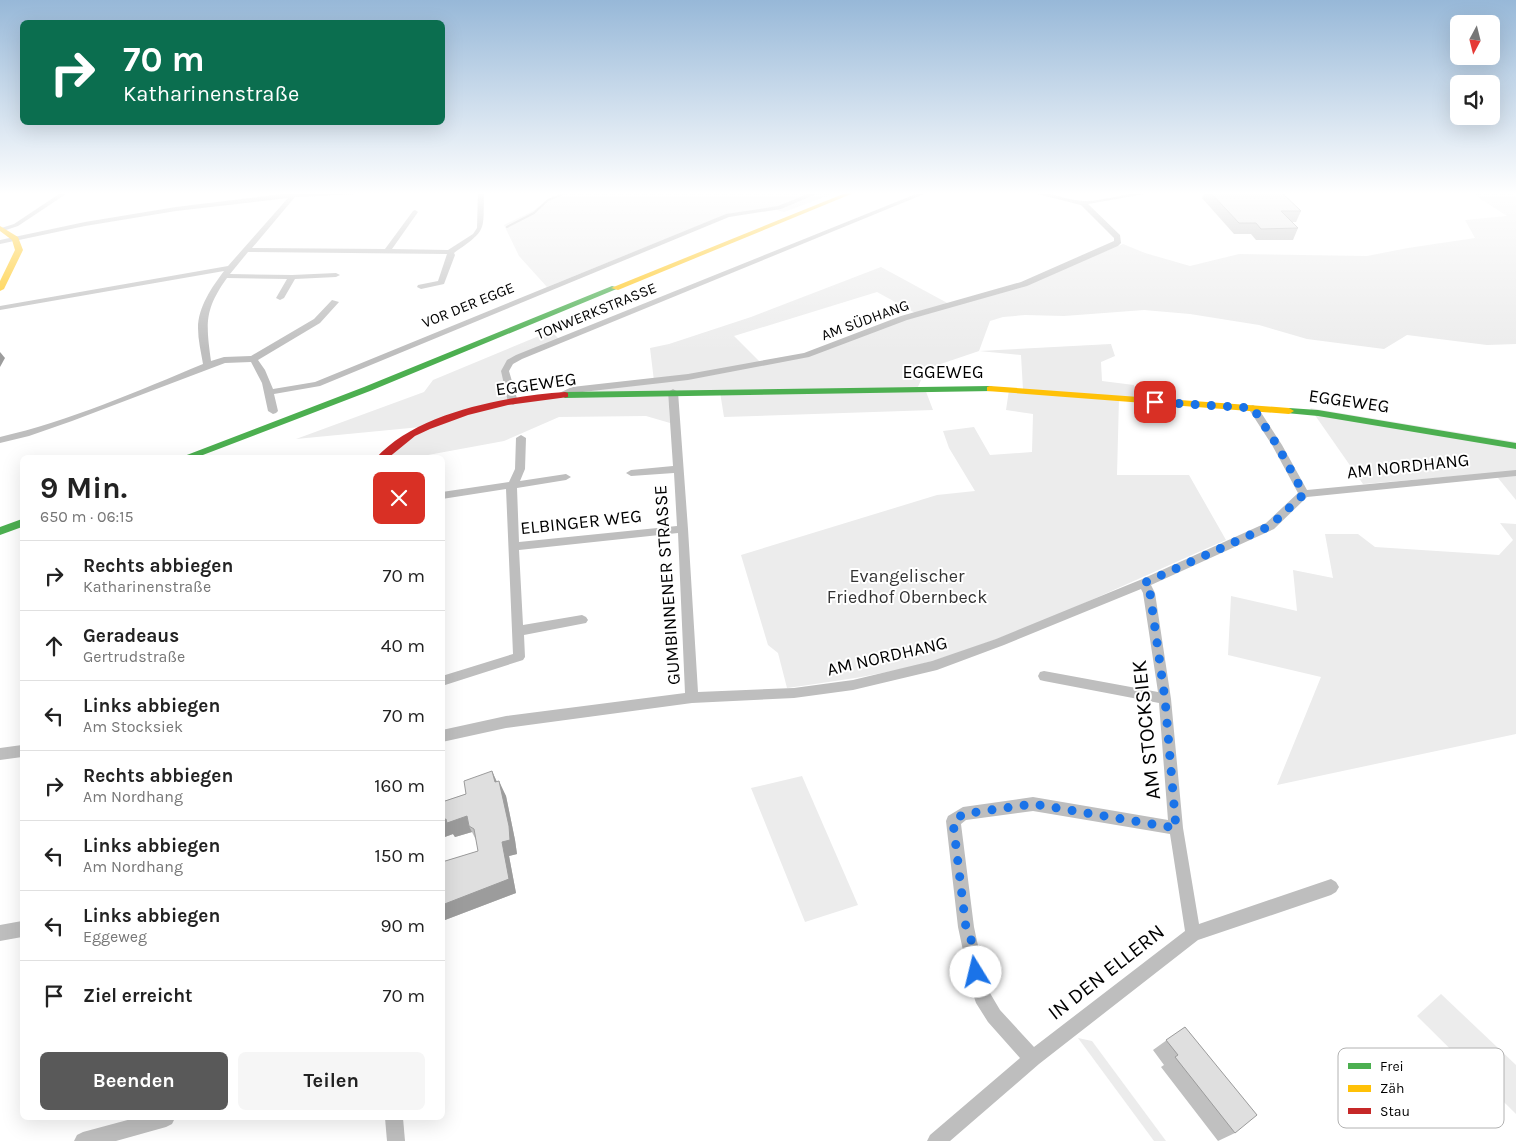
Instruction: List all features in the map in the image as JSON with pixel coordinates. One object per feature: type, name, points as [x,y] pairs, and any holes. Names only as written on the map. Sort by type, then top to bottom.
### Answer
[{"type":"main road","points":[[0,289],[18,255],[18,245]]},
{"type":"main road","points":[[192,455],[357,392],[726,245]]},
{"type":"main road","points":[[218,455],[365,399],[733,245]]},
{"type":"main road","name":"EGGEWEG","points":[[385,455],[410,435],[425,427],[471,412],[512,402],[560,395],[991,389],[1318,412],[1516,446]]},
{"type":"main road","points":[[0,520],[20,514]]},
{"type":"main road","points":[[0,530],[20,524]]},
{"type":"street","points":[[207,365],[202,333],[203,320],[210,298],[225,276],[251,245]]},
{"type":"street","points":[[387,251],[391,245]]},
{"type":"street","points":[[247,250],[450,252],[460,245]]},
{"type":"street","name":"VOR DER EGGE","points":[[269,392],[317,384],[656,245]]},
{"type":"street","name":"TONWERKSTRASSE","points":[[512,402],[505,371],[510,362],[519,357],[795,245]]},
{"type":"street","name":"AM SÜDHANG","points":[[560,395],[572,390],[688,377],[806,355],[832,348],[904,318],[1024,284],[1112,245]]},
{"type":"street","points":[[421,287],[441,282],[448,268],[450,252]]},
{"type":"street","points":[[0,308],[233,267]]},
{"type":"street","points":[[225,276],[292,277],[336,275]]},
{"type":"street","points":[[280,298],[292,277]]},
{"type":"street","points":[[0,440],[53,425],[155,387],[207,365],[234,359],[252,359],[317,322],[335,302]]},
{"type":"street","points":[[252,359],[257,363],[269,392],[273,410]]},
{"type":"street","name":"GUMBINNENER STRASSE","points":[[673,392],[692,698]]},
{"type":"street","points":[[1253,408],[1277,445],[1304,494]]},
{"type":"street","points":[[445,680],[520,657],[511,491],[520,469],[521,438]]},
{"type":"street","name":"GUMBINNENER STRASSE","points":[[631,473],[677,469]]},
{"type":"street","name":"AM NORDHANG","points":[[445,735],[506,722],[692,698],[794,693],[853,685],[933,666],[1000,642],[1144,583],[1270,526],[1304,494],[1516,473]]},
{"type":"street","points":[[445,496],[566,477]]},
{"type":"street","name":"ELBINGER WEG","points":[[513,547],[683,529]]},
{"type":"street","name":"AM STOCKSIEK","points":[[1144,583],[1150,593],[1165,699],[1176,828],[1193,934]]},
{"type":"street","points":[[518,631],[582,620]]},
{"type":"street","points":[[1044,676],[1165,699]]},
{"type":"street","points":[[0,754],[20,751]]},
{"type":"street","points":[[1032,1058],[1008,1034],[983,999],[979,988],[972,942],[966,928],[953,822],[963,814],[1033,804],[1176,828]]},
{"type":"street","name":"IN DEN ELLERN","points":[[936,1141],[1032,1058],[1193,934],[1331,887]]},
{"type":"street","points":[[0,933],[20,930]]},
{"type":"street","points":[[83,1141],[159,1120]]},
{"type":"street","points":[[394,1120],[396,1141]]},
{"type":"green space","points":[[514,245],[650,245],[547,287],[519,256]]},
{"type":"green space","points":[[1120,245],[1126,245],[1145,253],[1190,266],[1239,254],[1367,256],[1426,245],[1516,245],[1516,344],[1487,345],[1407,335],[1384,349],[1307,339],[1259,325],[1190,314],[1144,310],[1064,316],[1025,315],[1003,317],[990,321],[979,351],[926,369],[917,389],[925,389],[933,410],[724,417],[720,392],[668,392],[670,423],[646,416],[559,417],[504,441],[428,455],[386,455],[431,426],[296,439],[424,392],[433,380],[551,331],[560,340],[507,361],[504,366],[505,381],[514,403],[654,381],[650,348],[669,344],[751,317],[881,267],[951,305],[1025,284]],"holes":[[[877,292],[917,314],[807,355],[761,363],[734,336]]]},
{"type":"green space","name":"Evangelischer Friedhof Obernbeck","points":[[1111,344],[1115,356],[1101,362],[1102,381],[1134,385],[1137,399],[1119,398],[1117,475],[1189,475],[1226,540],[1081,605],[969,649],[896,670],[787,688],[778,653],[768,645],[741,555],[937,495],[975,491],[949,448],[943,431],[974,427],[990,455],[1032,452],[1033,414],[1006,410],[1009,390],[1023,390],[1021,355],[979,351]]},
{"type":"green space","points":[[1310,408],[1516,442],[1516,500],[1494,473],[1363,484]]},
{"type":"green space","points":[[1500,523],[1516,524],[1516,734],[1277,785],[1321,677],[1228,655],[1231,596],[1297,611],[1293,570],[1333,578],[1325,534],[1358,534],[1375,547],[1499,555],[1513,540]]},
{"type":"green space","points":[[802,776],[858,905],[805,922],[751,788]]},
{"type":"green space","points":[[1441,994],[1498,1048],[1449,1048],[1417,1016]]},
{"type":"green space","points":[[1078,1038],[1092,1041],[1166,1141],[1154,1141]]},
{"type":"green space","points":[[1504,1054],[1516,1065],[1516,1114],[1504,1102]]},
{"type":"building","points":[[492,771],[495,782],[499,781],[509,826],[510,840],[502,842],[509,879],[445,904],[445,861],[478,851],[474,829],[469,826],[467,816],[447,823],[445,819],[445,801],[466,794],[464,781]]},
{"type":"building","points":[[1185,1027],[1257,1115],[1235,1133],[1175,1057],[1178,1055],[1166,1040]]},
{"type":"traffic: fast","points":[[192,455],[367,389],[615,288]]},
{"type":"traffic: fast","points":[[565,395],[990,389]]},
{"type":"traffic: fast","points":[[1289,411],[1318,413],[1516,446]]},
{"type":"traffic: fast","points":[[0,531],[20,524]]},
{"type":"traffic: slow","points":[[0,289],[19,250],[17,245]]},
{"type":"traffic: slow","points":[[615,288],[721,245]]},
{"type":"traffic: slow","points":[[990,389],[1289,411]]},
{"type":"traffic: jam","points":[[385,455],[412,434],[465,413],[529,399],[565,395]]},
{"type":"route","points":[[976,972],[972,942],[966,928],[953,822],[963,814],[1033,804],[1176,828],[1165,699],[1150,593],[1144,583],[1270,526],[1304,494],[1277,445],[1253,408],[1155,402]]}]
